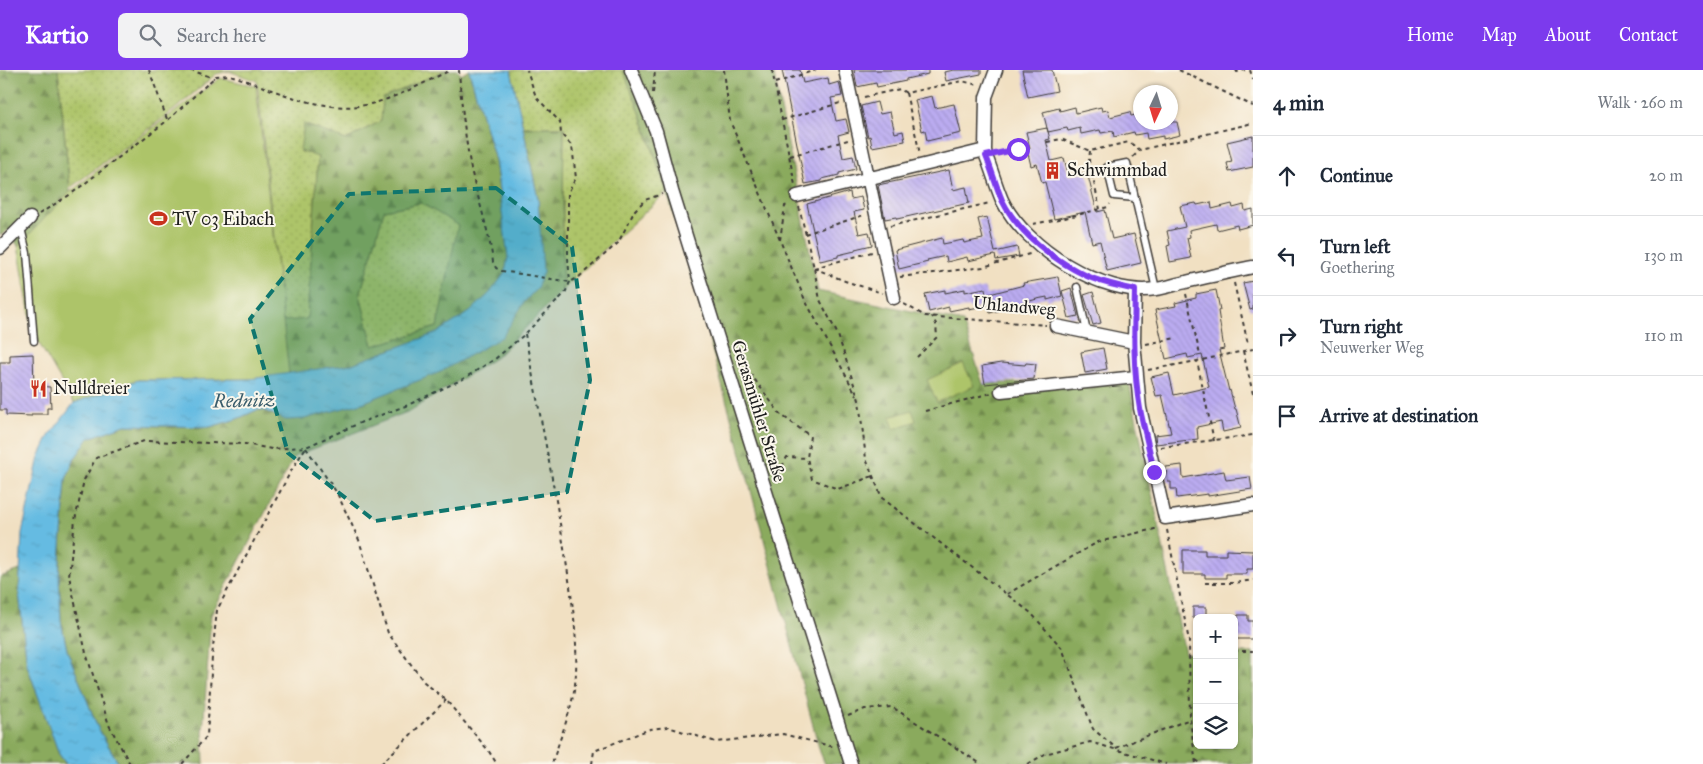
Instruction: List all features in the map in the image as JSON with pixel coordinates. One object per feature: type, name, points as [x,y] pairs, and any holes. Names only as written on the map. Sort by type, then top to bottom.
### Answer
[{"type":"street","name":"Gerasmühler Straße","points":[[631,70],[656,131],[672,190],[850,764]]},
{"type":"street","points":[[845,70],[894,298]]},
{"type":"street","points":[[996,70],[986,98],[986,153],[1002,200],[1020,226],[1040,246],[1065,264],[1089,277],[1135,290],[1156,289],[1253,267]]},
{"type":"street","points":[[797,198],[923,165],[986,153]]},
{"type":"street","points":[[0,248],[30,218]]},
{"type":"street","points":[[1135,290],[1134,344],[1140,408],[1165,518],[1253,505]]},
{"type":"street","name":"Uhlandweg","points":[[1056,326],[1134,344]]},
{"type":"street","points":[[1001,391],[1136,375]]},
{"type":"lane","points":[[1135,198],[1114,196],[1107,167],[1127,163],[1156,289]]},
{"type":"lane","points":[[21,228],[26,252],[34,341]]},
{"type":"lane","points":[[1077,287],[1087,332]]},
{"type":"path","points":[[149,70],[168,120]]},
{"type":"path","points":[[190,70],[214,78]]},
{"type":"path","points":[[219,76],[222,70]]},
{"type":"path","points":[[30,218],[71,194],[168,120],[214,78],[219,76],[230,75],[324,105],[358,106],[380,101],[451,70]]},
{"type":"path","points":[[458,70],[464,127],[471,168],[496,268],[502,271],[570,282],[579,277],[618,243],[635,210],[645,200],[672,190]]},
{"type":"path","points":[[130,764],[109,725],[86,653],[70,576],[75,520],[84,480],[96,458],[144,441],[245,444],[272,448],[306,447],[362,422],[408,405],[463,379],[495,359],[525,334],[565,293],[570,282],[568,193],[576,178],[572,146],[561,134],[560,122],[536,97],[527,70]]},
{"type":"path","points":[[724,70],[730,121],[805,300],[860,400]]},
{"type":"path","points":[[772,70],[797,198],[820,300],[838,335],[860,400],[866,458],[882,498],[1031,613],[1062,648],[1093,730],[1116,748]]},
{"type":"path","points":[[775,83],[816,70]]},
{"type":"path","points":[[1179,70],[1253,106]]},
{"type":"path","points":[[1236,70],[1237,72],[1245,70]]},
{"type":"path","points":[[1250,70],[1253,80]]},
{"type":"path","points":[[906,93],[962,81],[989,88]]},
{"type":"path","points":[[782,120],[852,100],[900,89],[906,93],[923,165]]},
{"type":"path","points":[[1127,163],[1140,150],[1253,123]]},
{"type":"path","points":[[790,156],[860,136]]},
{"type":"path","points":[[1047,142],[1061,139],[1090,151],[1129,142],[1140,150]]},
{"type":"path","points":[[986,153],[1030,147]]},
{"type":"path","points":[[1090,151],[1089,161],[1100,209]]},
{"type":"path","points":[[1020,226],[1108,207],[1114,196]]},
{"type":"path","points":[[780,240],[785,206],[797,198]]},
{"type":"path","points":[[879,228],[1002,200]]},
{"type":"path","points":[[805,234],[876,212]]},
{"type":"path","points":[[890,278],[982,267],[1032,255],[1040,246]]},
{"type":"path","points":[[814,268],[884,248]]},
{"type":"path","name":"Uhlandweg","points":[[814,268],[894,298],[925,316],[1056,326]]},
{"type":"path","points":[[1231,271],[1248,344]]},
{"type":"path","points":[[1183,283],[1200,355]]},
{"type":"path","points":[[917,357],[937,338],[936,324],[932,316]]},
{"type":"path","points":[[525,334],[552,477],[575,628],[576,673],[573,696],[552,764]]},
{"type":"path","points":[[1134,344],[1176,338]]},
{"type":"path","points":[[1136,375],[1253,349]]},
{"type":"path","points":[[1243,351],[1253,394]]},
{"type":"path","points":[[1197,362],[1214,442]]},
{"type":"path","points":[[734,390],[752,376],[780,414],[810,436],[808,458],[812,479],[838,489],[873,476]]},
{"type":"path","points":[[925,411],[1001,391]]},
{"type":"path","points":[[1149,449],[1253,436]]},
{"type":"path","points":[[306,447],[337,492],[359,540],[388,633],[424,682],[446,700],[488,750],[497,764]]},
{"type":"path","points":[[182,764],[207,736],[217,610],[290,472],[306,447]]},
{"type":"path","points":[[767,496],[787,457],[808,458]]},
{"type":"path","points":[[1007,594],[1098,542],[1167,526],[1190,641],[1190,719],[1196,764]]},
{"type":"path","points":[[1205,583],[1234,583],[1253,580]]},
{"type":"path","points":[[1238,651],[1253,651]]},
{"type":"path","points":[[381,764],[446,700]]},
{"type":"path","points":[[837,720],[865,709],[892,707],[980,764]]},
{"type":"path","points":[[1116,748],[1190,719]]},
{"type":"path","points":[[592,764],[594,751],[650,729],[668,727],[716,742],[783,734],[846,750]]},
{"type":"path","points":[[1028,764],[1045,754],[1090,742],[1166,764]]},
{"type":"path","points":[[1196,760],[1202,764]]},
{"type":"highlighted area","points":[[496,188],[572,247],[590,380],[567,492],[375,521],[288,453],[250,319],[349,194]]},
{"type":"green space","points":[[58,70],[446,70],[384,98],[381,121],[346,140],[304,125],[318,157],[307,320],[283,321],[257,81],[229,71],[216,74],[175,109],[70,188]]},
{"type":"green space","points":[[58,70],[70,192],[18,246],[8,230],[0,236],[0,71]]},
{"type":"green space","points":[[446,70],[458,70],[461,75],[469,70],[495,160],[508,257],[505,273],[490,293],[470,312],[437,333],[352,364],[289,374],[283,321],[307,319],[318,157],[300,151],[304,124],[346,140],[381,121],[383,98]],"holes":[[[421,203],[458,225],[437,327],[373,346],[360,295],[384,210]]]},
{"type":"green space","points":[[511,70],[623,70],[637,103],[667,192],[562,291],[564,127],[523,127]]},
{"type":"green space","points":[[623,70],[773,70],[818,291],[963,322],[983,384],[1128,378],[1185,653],[1193,654],[1193,749],[1238,749],[1238,653],[1253,653],[1253,764],[825,764],[820,752],[764,538],[678,228],[636,101]]},
{"type":"green space","name":"TV 03 Eibach","points":[[220,78],[256,86],[289,374],[250,379],[138,380],[74,403],[33,333],[18,246],[70,192]]},
{"type":"green space","points":[[523,127],[564,127],[562,291],[498,356],[410,411],[295,456],[211,615],[203,732],[204,764],[119,764],[98,728],[67,650],[61,621],[59,575],[66,479],[75,458],[88,438],[125,425],[210,427],[237,419],[257,410],[263,410],[286,420],[304,419],[362,403],[440,372],[502,337],[525,301],[537,288],[538,199]]},
{"type":"green space","points":[[421,203],[459,225],[437,327],[373,346],[360,295],[384,210]]},
{"type":"green space","points":[[963,363],[974,386],[937,402],[927,380]]},
{"type":"green space","points":[[912,410],[916,421],[894,429],[890,417]]},
{"type":"green space","points":[[20,570],[19,593],[27,665],[59,754],[66,764],[0,764],[0,577]]},
{"type":"water","name":"Rednitz","points":[[469,70],[511,70],[538,199],[543,272],[537,288],[525,301],[502,337],[440,372],[362,403],[304,419],[286,420],[263,410],[257,410],[237,419],[210,427],[125,425],[89,438],[75,458],[66,479],[59,575],[61,621],[67,650],[98,728],[119,764],[66,764],[59,754],[27,665],[19,593],[22,533],[39,457],[49,436],[74,403],[138,380],[250,379],[352,364],[437,333],[470,312],[490,293],[505,273],[508,257],[495,160]]},
{"type":"building","points":[[782,70],[800,70],[803,83],[828,78],[829,85],[839,82],[842,96],[831,98],[836,121],[846,119],[849,132],[838,135],[843,158],[853,156],[856,169],[822,179],[822,181],[805,184]]},
{"type":"building","points":[[854,70],[928,70],[928,74],[877,87],[876,83],[857,87]]},
{"type":"building","points":[[981,70],[981,74],[946,81],[944,72]]},
{"type":"building","points":[[1022,70],[1052,70],[1057,91],[1028,97]]},
{"type":"building","points":[[932,96],[935,108],[954,104],[961,133],[927,141],[925,130],[922,131],[915,100]]},
{"type":"building","points":[[877,102],[880,114],[890,112],[895,133],[903,131],[905,141],[872,147],[861,106]]},
{"type":"building","points":[[1075,107],[1076,113],[1101,107],[1102,111],[1108,110],[1110,117],[1130,112],[1131,116],[1133,116],[1133,130],[1178,130],[1178,126],[1180,135],[1163,139],[1163,136],[1147,139],[1146,133],[1135,135],[1134,132],[1114,137],[1113,131],[1101,133],[1100,130],[1081,134],[1080,128],[1068,131],[1067,128],[1048,132],[1043,112],[1059,108],[1060,111]]},
{"type":"building","points":[[1047,128],[1050,139],[1046,140],[1051,161],[1064,158],[1069,176],[1087,172],[1097,212],[1105,210],[1112,239],[1134,234],[1141,263],[1107,271],[1100,241],[1092,243],[1085,212],[1054,219],[1045,182],[1042,183],[1037,164],[1031,166],[1027,149],[1030,148],[1026,132]]},
{"type":"building","points":[[1253,136],[1253,167],[1229,172],[1227,163],[1232,162],[1227,142]]},
{"type":"building","points":[[949,170],[953,190],[966,187],[969,203],[897,219],[896,217],[885,219],[878,185]]},
{"type":"building","points":[[850,192],[851,199],[861,197],[864,210],[854,212],[859,234],[869,232],[872,245],[820,261],[807,204]]},
{"type":"building","points":[[1211,202],[1212,209],[1232,204],[1233,208],[1244,205],[1245,211],[1253,209],[1253,225],[1238,229],[1237,225],[1217,230],[1216,224],[1189,230],[1190,237],[1187,238],[1191,258],[1170,262],[1167,246],[1170,245],[1167,231],[1185,227],[1180,206]]},
{"type":"building","points":[[987,217],[995,252],[1017,247],[1019,256],[996,260],[995,255],[968,261],[967,257],[947,262],[946,256],[899,269],[895,250],[942,238],[943,244],[963,240],[964,243],[983,239],[978,219]]},
{"type":"building","points":[[1058,277],[1062,296],[1047,300],[1047,297],[1037,299],[990,313],[989,305],[949,311],[949,307],[929,312],[925,294],[965,289],[965,292],[985,288],[986,295],[1024,285],[1023,283]]},
{"type":"building","points":[[1253,281],[1253,309],[1250,310],[1243,283]]},
{"type":"building","points":[[1071,288],[1078,316],[1069,318],[1062,291]]},
{"type":"building","points":[[1216,290],[1224,349],[1219,350],[1229,391],[1241,428],[1223,432],[1221,422],[1197,427],[1198,439],[1156,444],[1155,435],[1171,433],[1162,395],[1156,396],[1151,377],[1169,373],[1174,395],[1209,387],[1202,355],[1188,358],[1187,354],[1166,359],[1155,310],[1176,306],[1175,303],[1196,298],[1196,294]]},
{"type":"building","points":[[1093,292],[1101,323],[1093,325],[1084,295]]},
{"type":"building","points":[[1103,348],[1107,369],[1085,373],[1081,352]]},
{"type":"building","points":[[33,354],[34,386],[50,387],[51,408],[47,408],[47,414],[32,414],[32,416],[6,415],[6,410],[0,410],[0,362],[10,362],[10,355]]},
{"type":"building","points":[[1001,363],[1036,364],[1034,379],[985,384],[982,366]]},
{"type":"building","points":[[1182,465],[1183,478],[1224,471],[1226,480],[1250,477],[1252,489],[1208,496],[1208,494],[1177,498],[1176,489],[1171,489],[1171,482],[1168,482],[1166,467]]},
{"type":"building","points":[[1183,550],[1205,550],[1205,555],[1226,555],[1226,550],[1253,551],[1253,569],[1247,569],[1247,574],[1226,574],[1226,578],[1205,578],[1205,574],[1183,574]]},
{"type":"building","points":[[1193,607],[1206,607],[1206,614],[1193,614]]},
{"type":"building","points":[[1238,615],[1248,615],[1248,621],[1253,621],[1253,639],[1238,639]]},
{"type":"place","name":"Schwimmbad","points":[[1053,170]]},
{"type":"place","name":"TV 03 Eibach","points":[[158,219]]},
{"type":"place","name":"Nulldreier","points":[[39,388]]},
{"type":"route","points":[[1018,149],[986,156],[1002,200],[1015,220],[1040,246],[1065,264],[1089,277],[1135,290],[1134,342],[1136,377],[1140,408],[1154,472]]}]
